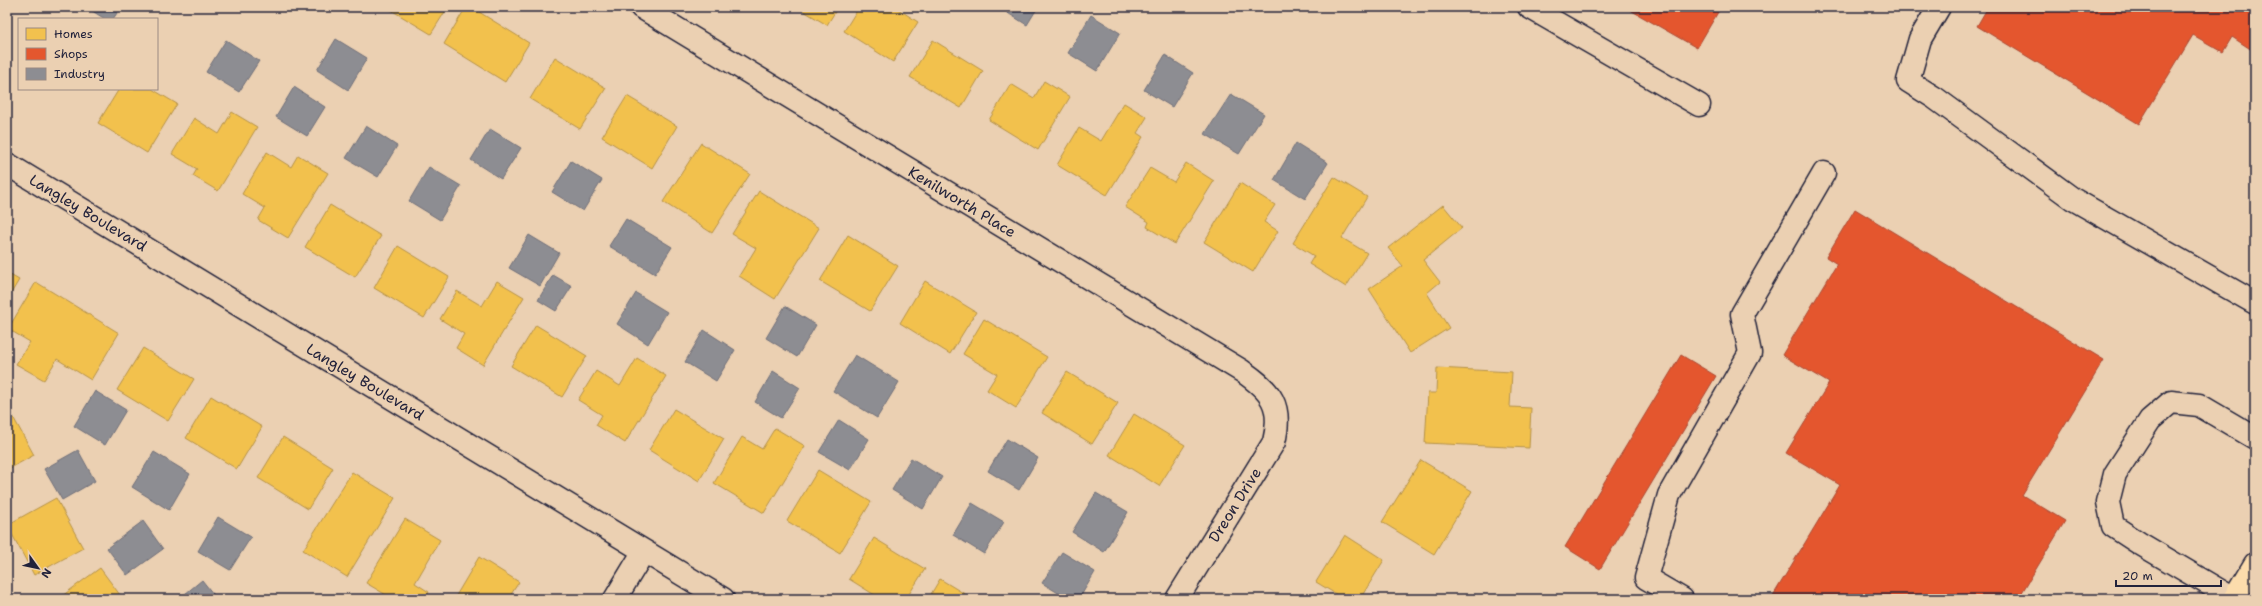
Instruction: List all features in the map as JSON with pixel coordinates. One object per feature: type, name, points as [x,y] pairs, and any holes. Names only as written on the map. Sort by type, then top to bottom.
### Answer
[{"type":"main road","points":[[2234,599],[2255,564]]},
{"type":"street","name":"Kenilworth Place","points":[[641,7],[1242,371],[1258,382],[1270,395],[1275,406]]},
{"type":"street","points":[[1529,7],[1699,105]]},
{"type":"street","points":[[1939,7],[1920,39],[1908,81],[1936,98],[2073,199],[2255,303]]},
{"type":"street","name":"Langley Boulevard","points":[[7,164],[723,599]]},
{"type":"street","points":[[1682,599],[1646,578],[1669,495],[1750,353],[1742,314],[1824,173]]},
{"type":"street","points":[[2234,599],[2113,526],[2108,502],[2115,474],[2150,420],[2171,402],[2199,405],[2255,438]]},
{"type":"street","name":"Dreon Drive","points":[[1177,599],[1274,442],[1278,424],[1275,406]]},
{"type":"street","points":[[615,599],[644,551]]},
{"type":"building: Homes","points":[[386,7],[448,7],[431,34]]},
{"type":"building: Homes","points":[[466,7],[471,7],[529,43],[505,82],[444,44]]},
{"type":"building: Homes","points":[[797,7],[838,7],[827,25]]},
{"type":"building: Homes","points":[[859,7],[895,7],[918,22],[893,62],[844,31]]},
{"type":"building: Homes","points":[[933,40],[983,71],[961,108],[910,77]]},
{"type":"building: Homes","points":[[555,57],[606,88],[580,129],[530,99]]},
{"type":"building: Homes","points":[[1044,81],[1070,97],[1038,150],[989,120],[1011,84],[1034,98]]},
{"type":"building: Homes","points":[[118,90],[154,90],[177,104],[147,153],[98,123]]},
{"type":"building: Homes","points":[[627,96],[677,126],[652,168],[602,137]]},
{"type":"building: Homes","points":[[1124,103],[1147,117],[1137,133],[1143,137],[1107,195],[1057,165],[1079,128],[1101,141]]},
{"type":"building: Homes","points":[[232,112],[257,127],[218,191],[193,176],[197,169],[172,154],[194,118],[219,134]]},
{"type":"building: Homes","points":[[701,143],[750,174],[712,233],[663,202]]},
{"type":"building: Homes","points":[[267,152],[291,167],[298,155],[328,173],[288,238],[258,220],[265,208],[242,194]]},
{"type":"building: Homes","points":[[1186,163],[1214,181],[1175,244],[1147,227],[1149,222],[1125,207],[1150,168],[1174,182]]},
{"type":"building: Homes","points":[[1334,177],[1367,197],[1342,238],[1367,253],[1346,287],[1309,264],[1314,256],[1293,243]]},
{"type":"building: Homes","points":[[1240,183],[1275,205],[1264,222],[1278,231],[1253,272],[1204,242]]},
{"type":"building: Homes","points":[[759,191],[819,228],[775,299],[739,276],[756,248],[732,234]]},
{"type":"building: Homes","points":[[330,205],[381,236],[355,277],[305,247]]},
{"type":"building: Homes","points":[[1443,205],[1462,228],[1423,260],[1440,282],[1427,293],[1449,328],[1410,353],[1369,289],[1403,266],[1388,248]]},
{"type":"building: Homes","points":[[848,235],[898,266],[870,311],[820,281]]},
{"type":"building: Homes","points":[[398,246],[449,277],[424,318],[374,288]]},
{"type":"building: Homes","points":[[7,273],[19,280],[7,300]]},
{"type":"building: Homes","points":[[497,281],[524,297],[483,365],[456,348],[464,334],[440,319],[457,291],[482,306]]},
{"type":"building: Homes","points":[[925,281],[976,312],[950,354],[900,323]]},
{"type":"building: Homes","points":[[36,282],[119,333],[91,380],[57,359],[44,380],[16,364],[30,342],[8,329]]},
{"type":"building: Homes","points":[[984,319],[1047,357],[1016,408],[987,390],[997,374],[963,354]]},
{"type":"building: Homes","points":[[536,325],[587,356],[562,397],[511,366]]},
{"type":"building: Homes","points":[[143,348],[194,379],[168,421],[117,390]]},
{"type":"building: Homes","points":[[637,358],[666,376],[625,443],[596,425],[602,415],[578,400],[596,371],[620,386]]},
{"type":"building: Homes","points":[[1437,368],[1512,372],[1510,407],[1531,408],[1529,448],[1425,443],[1428,393],[1436,393]]},
{"type":"building: Homes","points":[[1067,372],[1118,403],[1092,444],[1042,413]]},
{"type":"building: Homes","points":[[211,396],[262,427],[237,469],[186,438]]},
{"type":"building: Homes","points":[[7,406],[34,455],[7,470]]},
{"type":"building: Homes","points":[[674,409],[724,439],[699,481],[649,450]]},
{"type":"building: Homes","points":[[1134,414],[1185,445],[1159,486],[1109,455]]},
{"type":"building: Homes","points":[[775,428],[805,446],[764,513],[714,483],[742,437],[762,449]]},
{"type":"building: Homes","points":[[283,437],[333,468],[308,509],[258,478]]},
{"type":"building: Homes","points":[[1421,460],[1472,491],[1434,554],[1382,522]]},
{"type":"building: Homes","points":[[818,470],[871,502],[840,553],[787,521]]},
{"type":"building: Homes","points":[[352,472],[395,498],[347,577],[303,550]]},
{"type":"building: Homes","points":[[56,498],[83,548],[34,575],[7,525]]},
{"type":"building: Homes","points":[[405,519],[440,540],[415,583],[429,592],[425,599],[393,599],[366,583]]},
{"type":"building: Homes","points":[[1345,535],[1384,560],[1360,599],[1344,599],[1316,582]]},
{"type":"building: Homes","points":[[874,538],[925,569],[906,599],[881,599],[849,579]]},
{"type":"building: Homes","points":[[479,557],[519,582],[508,599],[454,599]]},
{"type":"building: Homes","points":[[100,568],[123,599],[58,599]]},
{"type":"building: Homes","points":[[940,579],[973,599],[928,599]]},
{"type":"building: Shops","points":[[1625,7],[1721,7],[1697,48]]},
{"type":"building: Shops","points":[[1988,7],[2255,7],[2255,52],[2232,37],[2223,52],[2193,35],[2139,124],[1977,26]]},
{"type":"building: Shops","points":[[1855,209],[2104,360],[2022,495],[2065,521],[2018,599],[1771,599],[1840,485],[1786,453],[1829,383],[1782,355],[1837,264],[1826,257]]},
{"type":"building: Shops","points":[[1681,355],[1716,376],[1600,569],[1565,547]]},
{"type":"building: Industry","points":[[86,7],[121,7],[114,18],[103,18]]},
{"type":"building: Industry","points":[[998,7],[1038,7],[1027,25]]},
{"type":"building: Industry","points":[[1091,15],[1120,33],[1097,71],[1068,53]]},
{"type":"building: Industry","points":[[336,39],[367,58],[348,90],[317,70]]},
{"type":"building: Industry","points":[[226,40],[259,61],[239,92],[206,72]]},
{"type":"building: Industry","points":[[1165,55],[1193,73],[1172,107],[1144,90]]},
{"type":"building: Industry","points":[[294,87],[325,107],[307,136],[276,117]]},
{"type":"building: Industry","points":[[1231,94],[1264,114],[1239,154],[1205,134]]},
{"type":"building: Industry","points":[[366,126],[397,146],[378,177],[346,158]]},
{"type":"building: Industry","points":[[490,129],[521,148],[501,179],[471,160]]},
{"type":"building: Industry","points":[[1296,143],[1328,163],[1305,199],[1274,180]]},
{"type":"building: Industry","points":[[571,161],[602,180],[583,211],[552,192]]},
{"type":"building: Industry","points":[[429,167],[461,186],[440,220],[409,201]]},
{"type":"building: Industry","points":[[626,219],[672,247],[655,274],[609,246]]},
{"type":"building: Industry","points":[[529,235],[559,253],[540,286],[509,268]]},
{"type":"building: Industry","points":[[553,275],[572,286],[556,311],[538,300]]},
{"type":"building: Industry","points":[[636,293],[667,312],[648,344],[617,324]]},
{"type":"building: Industry","points":[[785,306],[816,325],[797,357],[766,338]]},
{"type":"building: Industry","points":[[704,330],[735,350],[716,381],[685,362]]},
{"type":"building: Industry","points":[[855,355],[899,382],[877,418],[833,391]]},
{"type":"building: Industry","points":[[773,371],[800,388],[781,418],[755,402]]},
{"type":"building: Industry","points":[[95,391],[126,410],[105,445],[74,426]]},
{"type":"building: Industry","points":[[839,420],[869,439],[850,470],[819,452]]},
{"type":"building: Industry","points":[[1007,439],[1038,458],[1019,490],[988,471]]},
{"type":"building: Industry","points":[[78,450],[95,481],[62,500],[44,469]]},
{"type":"building: Industry","points":[[154,452],[190,474],[169,510],[132,487]]},
{"type":"building: Industry","points":[[911,458],[942,477],[923,509],[892,490]]},
{"type":"building: Industry","points":[[1096,493],[1128,512],[1104,552],[1072,532]]},
{"type":"building: Industry","points":[[972,503],[1004,522],[984,554],[953,535]]},
{"type":"building: Industry","points":[[218,517],[251,537],[230,570],[198,551]]},
{"type":"building: Industry","points":[[143,521],[163,549],[127,575],[107,548]]},
{"type":"building: Industry","points":[[1062,552],[1095,572],[1079,599],[1068,599],[1042,583]]},
{"type":"building: Industry","points":[[202,580],[217,599],[179,599]]}]
